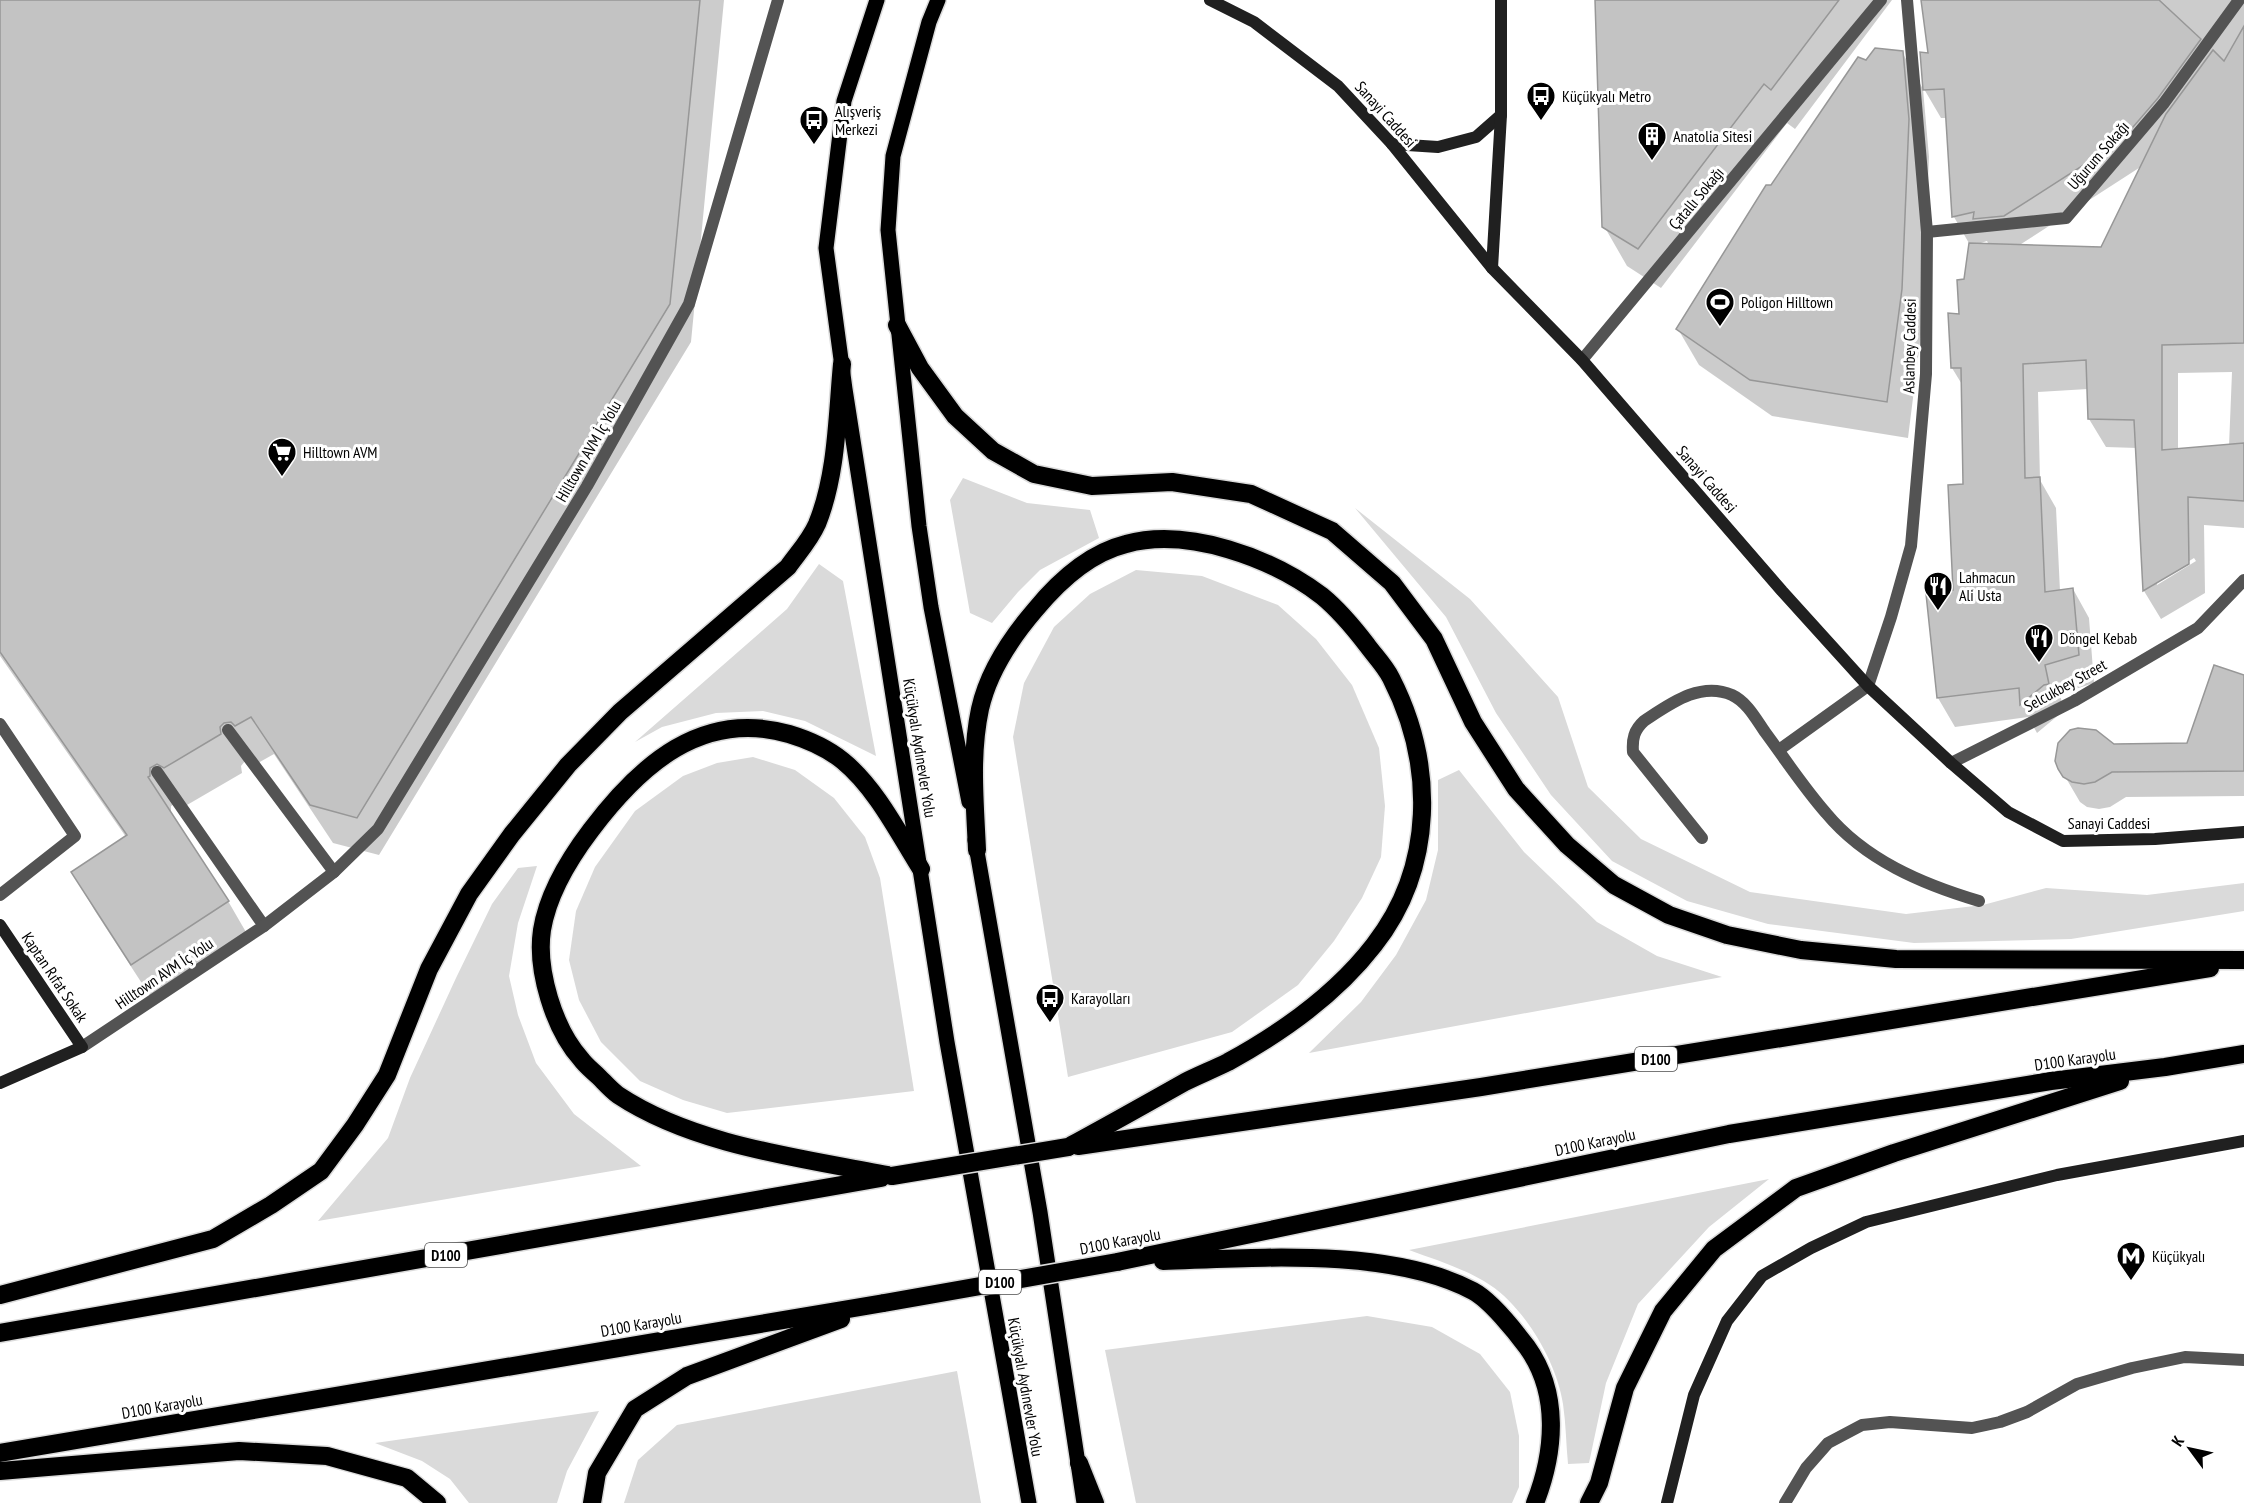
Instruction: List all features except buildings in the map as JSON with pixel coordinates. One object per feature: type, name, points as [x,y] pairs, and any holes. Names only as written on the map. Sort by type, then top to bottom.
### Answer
[{"type":"highway","points":[[897,325],[920,368],[955,416],[993,451],[1034,474],[1092,486],[1172,483],[1251,494],[1332,531],[1392,583],[1434,639],[1473,722],[1516,789],[1568,844],[1614,885],[1669,915],[1727,935],[1801,950],[1896,959],[2244,961]]},
{"type":"highway","points":[[0,1295],[213,1239],[321,1171],[356,1125],[387,1075],[429,969],[469,894],[512,834],[568,765],[620,712],[788,567],[804,546],[816,525],[831,476],[842,364]]},
{"type":"highway","points":[[977,850],[973,768],[980,707],[997,666],[1021,626],[1051,590],[1079,568],[1124,544],[1165,539],[1204,543],[1268,564],[1299,581],[1324,598],[1374,654],[1390,676],[1408,722],[1423,782],[1419,845],[1412,875],[1400,904],[1375,944],[1317,1001],[1260,1042],[1068,1147]]},
{"type":"highway","points":[[892,1176],[740,1145],[666,1121],[616,1094],[579,1058],[558,1024],[542,970],[542,931],[551,899],[574,853],[600,818],[638,775],[683,743],[724,728],[768,728],[812,741],[844,762],[876,797],[921,869]]},
{"type":"highway","name":"D100","points":[[0,1333],[892,1176],[1068,1147],[1492,1085],[2244,961]]},
{"type":"highway","name":"D100 Karayolu","points":[[0,1453],[1117,1262],[1729,1134],[2051,1081],[2165,1067],[2244,1054]]},
{"type":"highway","points":[[1589,1503],[1599,1483],[1625,1388],[1663,1311],[1714,1250],[1796,1188],[1894,1153],[2165,1067]]},
{"type":"highway","points":[[1117,1262],[1286,1258],[1339,1260],[1397,1267],[1429,1275],[1475,1292],[1514,1329],[1535,1358],[1548,1392],[1552,1429],[1544,1479],[1535,1503]]},
{"type":"highway","points":[[592,1503],[597,1473],[635,1409],[687,1376],[884,1303]]},
{"type":"highway","points":[[0,1472],[239,1451],[327,1455],[407,1478],[437,1503]]},
{"type":"highway","points":[[1079,1463],[1095,1503]]},
{"type":"main road","name":"Küçükyalı Aydınevler Yolu","points":[[877,0],[844,100],[826,248],[947,1042],[1029,1503]]},
{"type":"main road","points":[[938,0],[928,22],[893,156],[888,230],[897,325],[929,596],[977,850],[1040,1212],[1084,1503]]},
{"type":"main road","name":"Sanayi Caddesi","points":[[1210,0],[1254,22],[1338,86],[1392,144],[1492,268],[1582,360],[1774,582],[1868,686],[2008,812],[2063,841],[2155,839],[2244,832]]},
{"type":"main road","points":[[1492,268],[1501,115],[1501,0]]},
{"type":"main road","points":[[1392,144],[1438,147],[1476,137],[1501,115]]},
{"type":"main road","name":"Kaptan Rıfat Sokak","points":[[0,925],[82,1047]]},
{"type":"main road","points":[[0,1083],[82,1047]]},
{"type":"main road","points":[[1667,1503],[1694,1395],[1727,1321],[1762,1276],[1811,1248],[1866,1222],[2057,1175],[2244,1141]]},
{"type":"street","name":"Hilltown AVM İç Yolu","points":[[82,1047],[264,926],[334,873],[378,829],[587,486],[689,304],[778,0]]},
{"type":"street","name":"Çatallı Sokağı","points":[[1582,360],[1881,0]]},
{"type":"street","name":"Aslanbey Caddesi","points":[[1868,686],[1911,546],[1926,374],[1927,232],[1907,0]]},
{"type":"street","name":"Uğurum Sokağı","points":[[1927,232],[2066,218],[2164,103],[2239,0]]},
{"type":"street","name":"Selcukbey Street","points":[[1951,763],[2074,701],[2198,628],[2244,580]]},
{"type":"street","points":[[1779,750],[1868,686]]},
{"type":"street","points":[[1702,838],[1633,752],[1634,734],[1638,726],[1651,716],[1690,694],[1705,690],[1720,691],[1743,702],[1826,814],[1851,837],[1877,858],[1906,875],[1979,901]]},
{"type":"street","points":[[0,724],[75,836],[0,895]]},
{"type":"street","points":[[228,730],[334,873]]},
{"type":"street","points":[[157,772],[264,926]]},
{"type":"street","points":[[1785,1503],[1806,1468],[1828,1443],[1862,1425],[1890,1422],[1972,1428],[2000,1422],[2027,1412],[2077,1384],[2132,1368],[2185,1357],[2244,1360]]},
{"type":"shaded area","points":[[963,478],[1027,503],[1090,510],[1099,538],[1040,570],[992,623],[970,613],[950,500]]},
{"type":"shaded area","points":[[1355,508],[1470,599],[1558,697],[1588,787],[1641,839],[1750,892],[1906,914],[1983,905],[2046,888],[2147,895],[2244,883],[2244,911],[2071,939],[1914,943],[1768,924],[1687,901],[1612,861],[1551,795],[1496,713],[1446,617]]},
{"type":"shaded area","points":[[819,564],[843,581],[876,756],[805,721],[763,711],[716,713],[662,727],[635,742],[787,609]]},
{"type":"shaded area","points":[[1136,570],[1202,576],[1278,605],[1316,639],[1352,685],[1379,748],[1385,806],[1381,857],[1362,898],[1334,941],[1298,985],[1232,1032],[1068,1077],[1013,737],[1024,683],[1054,627],[1090,594]]},
{"type":"shaded area","points":[[753,757],[795,770],[834,798],[865,837],[880,878],[914,1091],[727,1113],[683,1100],[640,1081],[601,1042],[579,1000],[569,960],[576,911],[595,867],[635,811],[683,776],[717,763]]},
{"type":"shaded area","points":[[1459,770],[1524,852],[1597,922],[1657,956],[1722,977],[1309,1053],[1361,1002],[1396,955],[1426,900],[1438,850],[1438,780]]},
{"type":"shaded area","points":[[537,866],[518,923],[509,976],[518,1015],[536,1063],[574,1114],[641,1166],[318,1221],[388,1138],[410,1078],[492,904],[518,868]]},
{"type":"shaded area","points":[[1769,1179],[1709,1227],[1638,1304],[1606,1383],[1589,1463],[1568,1464],[1560,1388],[1546,1354],[1527,1322],[1503,1295],[1481,1279],[1409,1250]]},
{"type":"shaded area","points":[[1367,1316],[1432,1327],[1480,1354],[1510,1392],[1519,1436],[1519,1487],[1512,1503],[1136,1503],[1105,1350]]},
{"type":"shaded area","points":[[957,1371],[981,1503],[624,1503],[638,1460],[677,1425]]},
{"type":"shaded area","points":[[599,1411],[567,1471],[557,1503],[469,1503],[450,1479],[422,1461],[375,1443]]},
{"type":"place","name":"Küçükyalı Metro","points":[[1541,122]]},
{"type":"place","name":"Alışveriş Merkezi","points":[[814,146]]},
{"type":"place","name":"Anatolia Sitesi","points":[[1652,162]]},
{"type":"place","name":"Poligon Hilltown","points":[[1720,328]]},
{"type":"place","name":"Hilltown AVM","points":[[282,478]]},
{"type":"place","name":"Lahmacun Ali Usta","points":[[1938,612]]},
{"type":"place","name":"Döngel Kebab","points":[[2039,664]]},
{"type":"place","name":"Karayolları","points":[[1050,1024]]},
{"type":"place","name":"Küçükyalı","points":[[2131,1282]]}]
